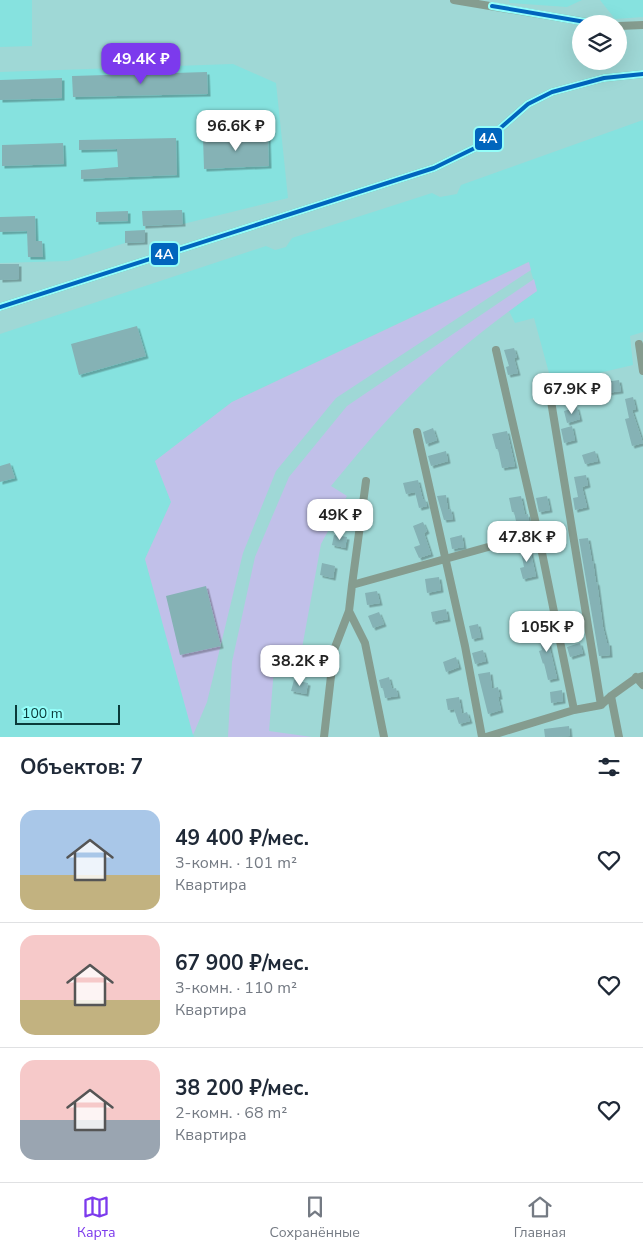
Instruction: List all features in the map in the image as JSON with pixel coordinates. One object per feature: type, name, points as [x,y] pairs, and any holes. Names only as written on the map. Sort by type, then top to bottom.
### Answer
[{"type":"street","points":[[454,0],[572,20]]},
{"type":"street","points":[[485,0],[492,6]]},
{"type":"street","points":[[627,26],[643,25]]},
{"type":"street","points":[[0,307],[434,168],[481,145],[528,104],[552,92],[604,78],[643,74]]},
{"type":"street","points":[[639,344],[643,370]]},
{"type":"street","points":[[496,350],[538,533],[574,710]]},
{"type":"street","points":[[550,395],[601,705]]},
{"type":"street","points":[[416,432],[484,737],[574,710],[601,705],[638,677],[643,685]]},
{"type":"street","points":[[324,737],[334,650],[348,611],[366,481]]},
{"type":"street","points":[[352,585],[538,533]]},
{"type":"street","points":[[348,611],[365,643],[384,737]]},
{"type":"street","points":[[611,696],[619,737]]},
{"type":"shaded area","points":[[0,0],[32,0],[32,46],[0,47]]},
{"type":"shaded area","points":[[509,0],[582,0],[567,7],[510,3]]},
{"type":"shaded area","points":[[600,0],[643,0],[643,17],[627,18],[627,15],[612,15]]},
{"type":"shaded area","points":[[233,64],[276,83],[288,198],[183,224],[145,226],[145,242],[125,243],[68,261],[0,263],[0,72]]},
{"type":"shaded area","points":[[643,120],[643,332],[630,336],[633,365],[552,384],[534,318],[515,323],[509,311],[537,291],[528,262],[232,402],[155,461],[171,502],[145,559],[194,737],[0,737],[0,334],[266,246],[275,250],[286,247],[292,238],[432,193],[440,197],[457,194],[461,185]]},
{"type":"shaded area","points":[[529,262],[531,270],[336,398],[276,471],[243,553],[207,702],[193,735],[145,559],[171,502],[155,461],[232,402]]},
{"type":"shaded area","points":[[534,279],[537,291],[502,316],[435,372],[385,422],[331,486],[347,496],[321,544],[298,670],[274,668],[269,731],[312,737],[228,737],[232,662],[255,557],[289,477],[347,406]]},
{"type":"building","points":[[207,72],[208,94],[73,97],[72,76]]},
{"type":"building","points":[[62,78],[62,98],[0,100],[0,80]]},
{"type":"building","points":[[268,135],[269,166],[204,169],[203,137]]},
{"type":"building","points":[[176,138],[177,175],[81,179],[81,170],[118,167],[117,149],[79,150],[79,140]]},
{"type":"building","points":[[63,143],[64,164],[2,166],[2,145]]},
{"type":"building","points":[[182,210],[183,224],[143,226],[142,211]]},
{"type":"building","points":[[128,211],[128,221],[96,222],[96,212]]},
{"type":"building","points":[[35,216],[36,241],[42,241],[43,257],[28,257],[27,231],[0,232],[0,217]]},
{"type":"building","points":[[145,230],[145,242],[125,243],[125,231]]},
{"type":"building","points":[[0,264],[19,264],[19,279],[0,280]]},
{"type":"building","points":[[137,326],[146,356],[79,375],[71,344]]},
{"type":"building","points":[[514,348],[517,357],[514,358],[518,373],[508,375],[506,367],[509,366],[504,350]]},
{"type":"building","points":[[619,380],[621,391],[600,394],[598,383]]},
{"type":"building","points":[[633,397],[636,409],[632,410],[643,443],[632,446],[625,419],[629,418],[625,399]]},
{"type":"building","points":[[577,407],[580,419],[567,423],[564,411]]},
{"type":"building","points":[[572,426],[575,440],[564,443],[561,429]]},
{"type":"building","points":[[433,428],[437,440],[426,444],[423,432]]},
{"type":"building","points":[[507,431],[515,466],[502,468],[498,449],[496,449],[492,434]]},
{"type":"building","points":[[446,451],[448,461],[431,466],[428,456]]},
{"type":"building","points":[[595,451],[598,461],[585,464],[582,455]]},
{"type":"building","points":[[10,463],[15,478],[0,482],[0,466]]},
{"type":"building","points":[[586,475],[588,485],[582,487],[587,507],[575,510],[573,498],[578,497],[574,477]]},
{"type":"building","points":[[418,480],[423,500],[425,499],[427,506],[419,508],[415,492],[406,494],[403,483]]},
{"type":"building","points":[[446,495],[448,510],[451,509],[453,519],[444,520],[437,496]]},
{"type":"building","points":[[521,496],[525,515],[528,514],[530,527],[518,530],[509,498]]},
{"type":"building","points":[[547,496],[550,510],[539,512],[536,498]]},
{"type":"building","points":[[423,522],[427,531],[424,533],[431,554],[419,558],[414,547],[420,545],[413,526]]},
{"type":"building","points":[[334,535],[347,537],[345,548],[332,545]]},
{"type":"building","points":[[462,535],[464,547],[452,549],[450,538]]},
{"type":"building","points":[[588,538],[597,582],[603,627],[607,643],[609,643],[610,655],[599,656],[579,539]]},
{"type":"building","points":[[529,545],[536,576],[523,579],[520,568],[524,567],[520,547]]},
{"type":"building","points":[[322,563],[335,566],[333,578],[320,575]]},
{"type":"building","points":[[439,577],[441,590],[427,593],[425,579]]},
{"type":"building","points":[[206,586],[221,646],[180,655],[166,596]]},
{"type":"building","points":[[377,591],[380,603],[367,605],[365,593]]},
{"type":"building","points":[[446,609],[448,619],[433,622],[431,612]]},
{"type":"building","points":[[379,612],[384,624],[373,628],[368,616]]},
{"type":"building","points":[[478,624],[481,637],[472,639],[469,626]]},
{"type":"building","points":[[548,627],[551,640],[548,641],[557,678],[548,680],[539,651],[542,650],[537,630]]},
{"type":"building","points":[[580,643],[583,653],[570,657],[567,647]]},
{"type":"building","points":[[310,646],[320,646],[316,671],[306,669],[308,659],[310,660]]},
{"type":"building","points":[[483,650],[486,661],[475,664],[472,653]]},
{"type":"building","points":[[456,657],[459,667],[446,672],[443,662]]},
{"type":"building","points":[[490,672],[492,689],[498,687],[501,710],[488,714],[478,674]]},
{"type":"building","points":[[389,677],[392,689],[396,688],[398,696],[385,698],[379,680]]},
{"type":"building","points":[[294,680],[308,683],[306,694],[291,691]]},
{"type":"building","points":[[562,690],[563,701],[551,703],[550,692]]},
{"type":"building","points":[[459,697],[462,714],[467,712],[470,721],[459,724],[454,709],[448,710],[446,699]]},
{"type":"building","points":[[569,726],[570,736],[545,737],[544,729]]},
{"type":"transit line","name":"4А","points":[[492,6],[572,20]]},
{"type":"transit line","name":"4А","points":[[0,307],[434,168],[481,145],[528,104],[552,92],[604,78],[643,74]]}]
